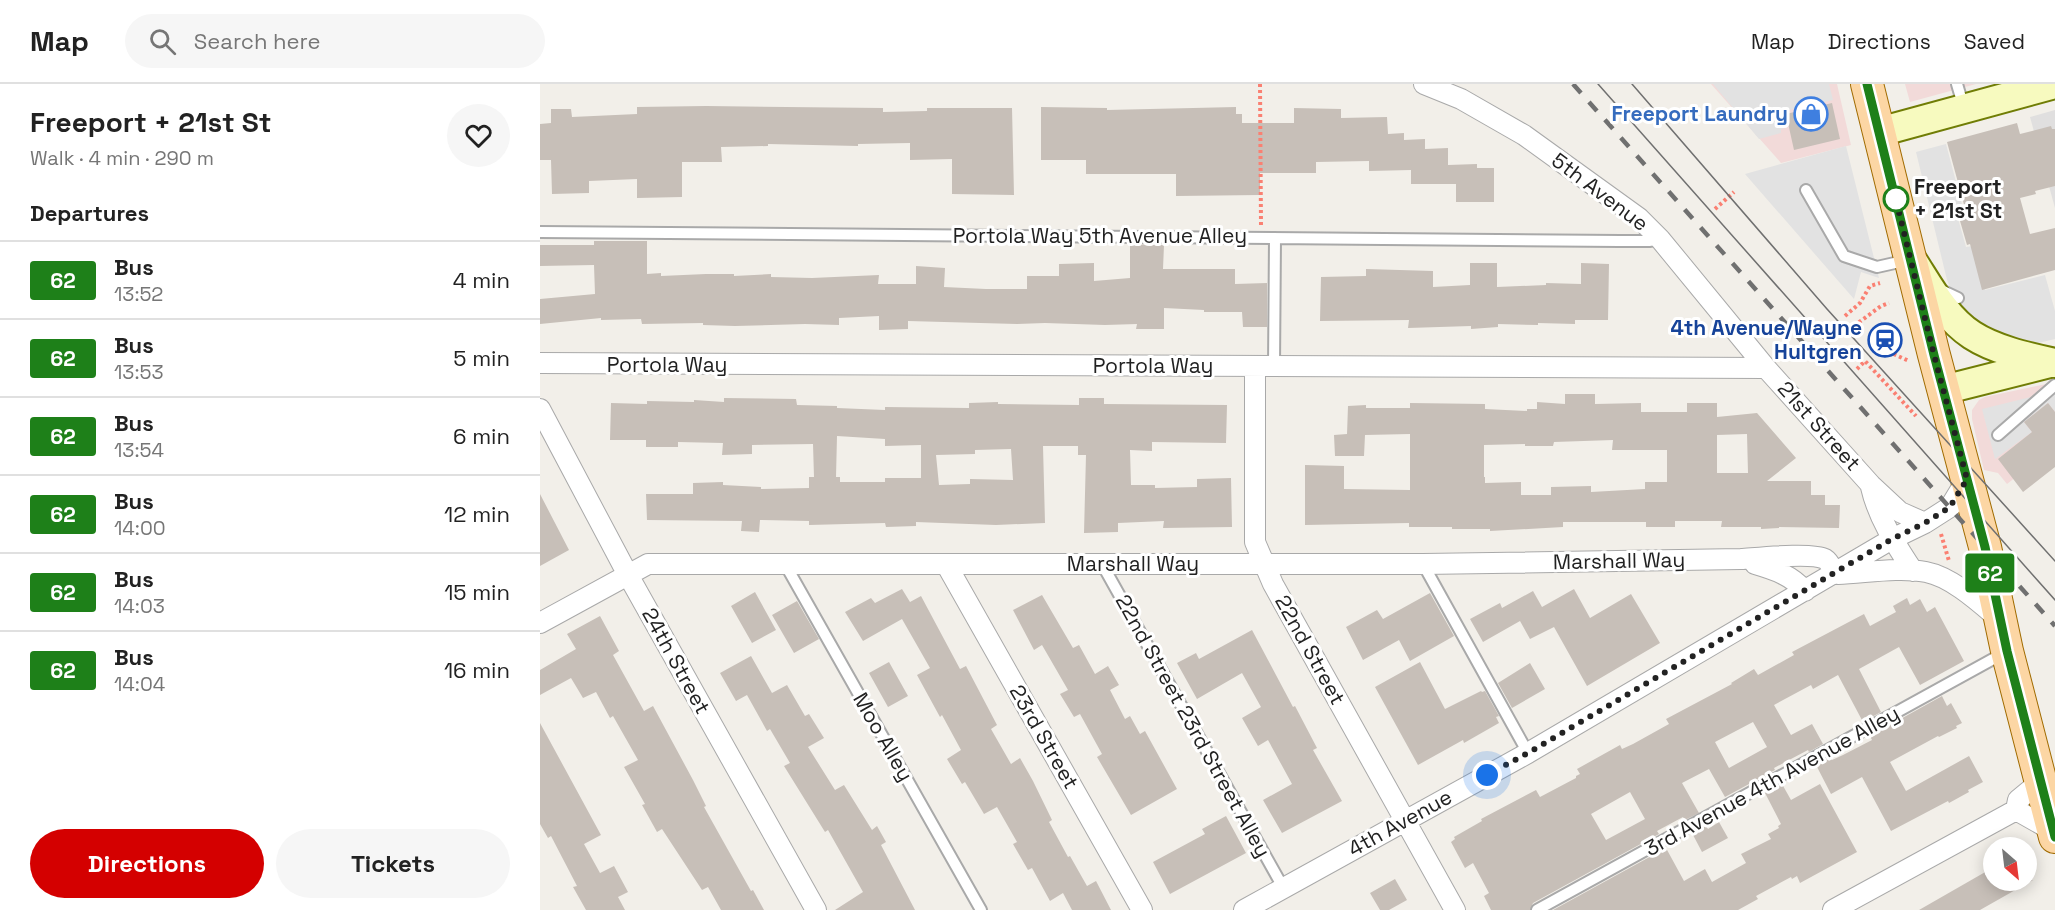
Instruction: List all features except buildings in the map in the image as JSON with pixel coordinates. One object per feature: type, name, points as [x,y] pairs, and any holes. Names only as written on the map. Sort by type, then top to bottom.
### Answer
[{"type":"main road","points":[[1867,84],[1919,271],[1943,390],[1985,547],[2007,651],[2054,834]]},
{"type":"street","name":"5th Avenue","points":[[1424,84],[1461,99],[1524,135],[1639,218],[1660,239],[1766,368]]},
{"type":"street","points":[[1879,132],[1960,96],[2055,84]]},
{"type":"street","points":[[1919,271],[1943,307],[1971,334],[1989,344],[2054,370]]},
{"type":"street","name":"Portola Way","points":[[540,363],[1766,368]]},
{"type":"street","name":"22nd Street","points":[[1265,366],[1254,542],[1279,595],[1455,910]]},
{"type":"street","name":"21st Street","points":[[1766,368],[1871,485],[1900,512],[1932,525]]},
{"type":"street","points":[[1943,390],[2054,370]]},
{"type":"street","name":"24th Street","points":[[540,409],[628,575],[816,910]]},
{"type":"street","name":"4th Avenue","points":[[1244,910],[1528,753],[1892,539],[1932,525],[1950,507],[1967,479]]},
{"type":"street","name":"21st Street","points":[[1871,485],[1874,500],[1892,539],[1912,571]]},
{"type":"street","name":"Marshall Way","points":[[540,623],[648,564],[1423,564],[1819,557],[1827,560],[1835,574]]},
{"type":"street","name":"Marshall Way","points":[[1741,559],[1783,573],[1797,582],[1804,591]]},
{"type":"street","name":"23rd Street","points":[[946,564],[1142,910]]},
{"type":"street","name":"4th Avenue","points":[[1835,574],[1912,571],[1928,573],[1969,593],[2000,620]]},
{"type":"street","points":[[2016,810],[2018,800],[2041,781]]},
{"type":"street","points":[[2016,810],[2054,834]]},
{"type":"street","points":[[1833,910],[2016,810]]},
{"type":"lane","points":[[1806,190],[1844,256],[1877,267],[1919,271],[1958,298]]},
{"type":"lane","name":"Portola Way 5th Avenue Alley","points":[[540,232],[1649,241],[1660,239]]},
{"type":"lane","points":[[1265,366],[1275,238]]},
{"type":"lane","points":[[1998,435],[2054,370]]},
{"type":"lane","name":"Moo Alley","points":[[784,564],[981,910]]},
{"type":"lane","name":"22nd Street 23rd Street Alley","points":[[1102,564],[1284,889]]},
{"type":"lane","points":[[1423,564],[1528,753]]},
{"type":"lane","name":"3rd Avenue 4th Avenue Alley","points":[[1537,910],[2007,651]]},
{"type":"path","points":[[1260,84],[1262,238]]},
{"type":"path","points":[[1715,209],[1734,192]]},
{"type":"path","points":[[1845,316],[1860,303],[1870,286],[1884,282]]},
{"type":"path","points":[[1854,326],[1881,306],[1889,303]]},
{"type":"path","points":[[1876,351],[1889,352],[1910,361]]},
{"type":"path","points":[[1857,369],[1864,361],[1916,417]]},
{"type":"path","points":[[1932,525],[1952,571]]},
{"type":"shaded area","points":[[1711,84],[1837,84],[1851,145],[1781,163]]},
{"type":"shaded area","points":[[1713,84],[1829,84],[1833,100],[1785,111],[1788,127],[1781,129],[1781,133],[1759,139]]},
{"type":"shaded area","points":[[1905,84],[1976,84],[1910,102]]},
{"type":"shaded area","points":[[2055,110],[2055,208],[2030,117]]},
{"type":"shaded area","points":[[1946,144],[1964,212],[1957,215],[1966,247],[1973,246],[1985,290],[2045,275],[2055,311],[2055,339],[2038,343],[2014,340],[1981,324],[1957,304],[1947,280],[1916,152]]},
{"type":"shaded area","points":[[1846,146],[1879,278],[1861,272],[1854,299],[1745,174]]},
{"type":"shaded area","points":[[2055,383],[2055,446],[2007,484],[1998,473],[1984,470],[1972,410],[1979,400],[1985,397]]},
{"type":"shaded area","points":[[2055,391],[2055,412],[2048,403],[2024,422],[2032,432],[1995,459],[1982,409]]},
{"type":"tram line","points":[[1598,84],[2055,600]]},
{"type":"tram line","points":[[1632,84],[1827,309],[2055,561]]},
{"type":"railway","points":[[1573,84],[2055,626]]},
{"type":"bus line","name":"62","points":[[1867,84],[1934,355],[1985,547],[2007,651],[2055,837]]},
{"type":"place","name":"Freeport Laundry","points":[[1811,114]]},
{"type":"place","name":"Freeport + 21st St","points":[[1896,199]]},
{"type":"place","name":"4th Avenue/Wayne Hultgren","points":[[1885,340]]},
{"type":"route","points":[[1487,775],[1950,507],[1967,479],[1895,196],[1896,199]]}]
